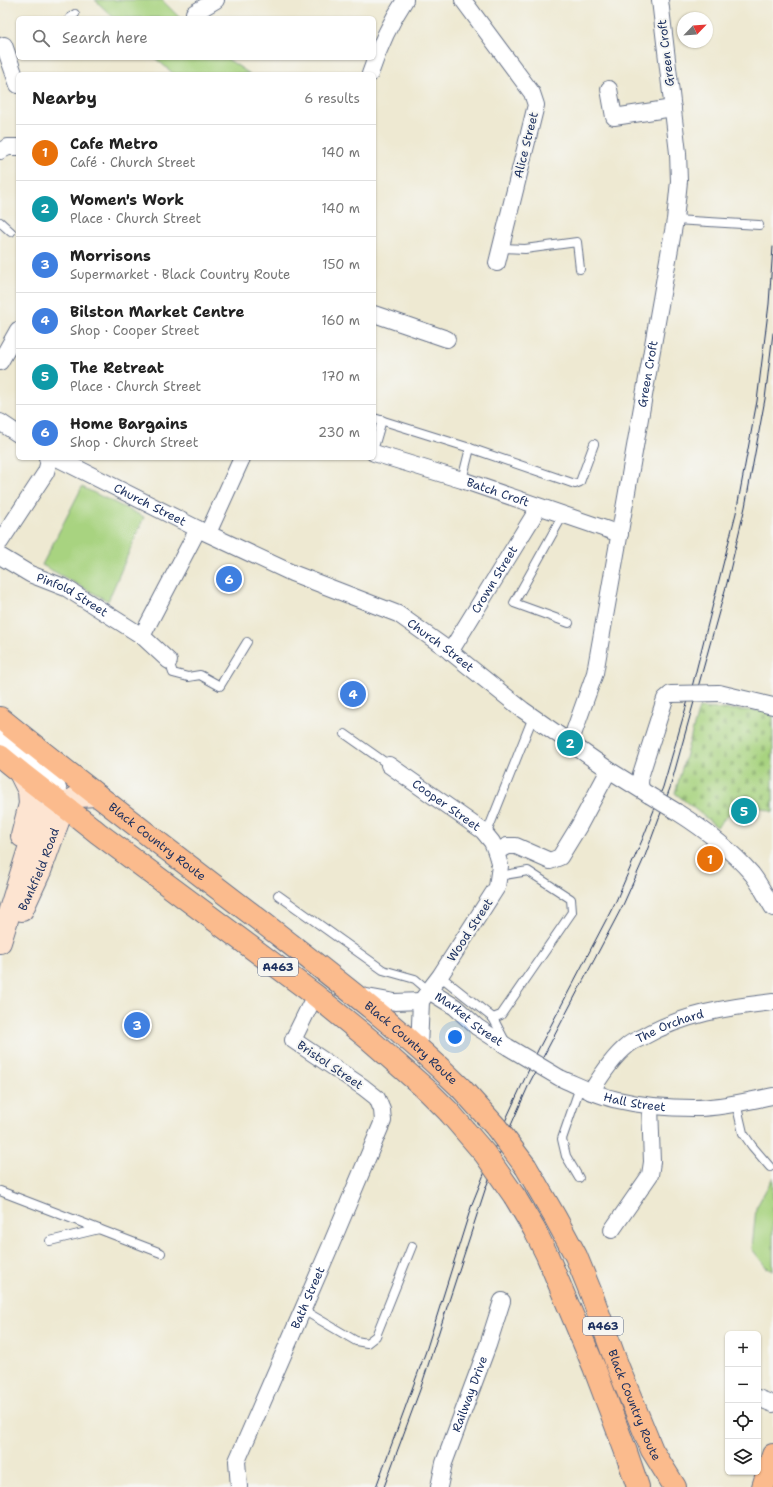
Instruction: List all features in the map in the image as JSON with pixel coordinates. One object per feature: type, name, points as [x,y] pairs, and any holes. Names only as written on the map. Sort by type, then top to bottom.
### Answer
[{"type":"highway","name":"Black Country Route","points":[[0,718],[69,775],[356,995],[419,1048],[461,1088],[496,1127],[526,1167],[576,1256],[618,1367],[652,1450],[675,1487]]},
{"type":"highway","name":"Black Country Route","points":[[0,756],[98,833],[315,995],[370,1040],[428,1091],[449,1112],[485,1154],[515,1196],[534,1229],[547,1255],[597,1374],[638,1487]]},
{"type":"highway","points":[[763,1487],[772,1459]]},
{"type":"highway","points":[[772,1459],[772,1487]]},
{"type":"street","points":[[194,13],[216,0]]},
{"type":"street","points":[[376,57],[392,21],[405,0]]},
{"type":"street","name":"Alice Street","points":[[463,0],[532,93],[536,105],[498,256]]},
{"type":"street","name":"Green Croft","points":[[570,742],[595,673],[675,220],[679,181],[678,153],[660,0]]},
{"type":"street","points":[[4,45],[14,59],[16,72]]},
{"type":"street","points":[[371,72],[375,60]]},
{"type":"street","points":[[609,89],[614,117],[673,108]]},
{"type":"street","points":[[0,151],[8,147],[16,147]]},
{"type":"street","points":[[376,315],[447,339]]},
{"type":"street","points":[[0,362],[16,334]]},
{"type":"street","points":[[0,422],[16,433]]},
{"type":"street","name":"Batch Croft","points":[[376,454],[462,480],[620,534]]},
{"type":"street","points":[[0,542],[46,472],[48,460]]},
{"type":"street","name":"Church Street","points":[[61,460],[203,531],[292,573],[398,614],[450,652],[533,717],[609,770],[698,825],[735,856],[753,875],[773,908]]},
{"type":"street","points":[[142,636],[176,568],[203,531],[241,460]]},
{"type":"street","name":"Crown Street","points":[[450,652],[539,507]]},
{"type":"street","name":"Pinfold Street","points":[[0,556],[30,574],[66,588],[142,636],[169,661]]},
{"type":"street","points":[[645,792],[640,782],[641,774],[665,699],[671,694],[719,694],[773,706]]},
{"type":"street","points":[[0,733],[54,780],[64,805]]},
{"type":"street","name":"Cooper Street","points":[[389,765],[483,831],[492,842],[496,852]]},
{"type":"street","points":[[496,852],[507,846],[516,846],[550,861],[560,857],[579,826],[609,770]]},
{"type":"street","name":"Bankfield Road","points":[[0,927],[12,867],[30,804],[29,791],[20,773]]},
{"type":"street","points":[[0,942],[38,820],[53,808],[64,805],[79,796],[97,795]]},
{"type":"street","name":"Bankfield Road","points":[[0,955],[40,871],[64,805]]},
{"type":"street","name":"Wood Street","points":[[425,996],[440,976],[497,887],[500,866],[496,852]]},
{"type":"street","name":"Bristol Street","points":[[315,995],[293,1040],[364,1087],[377,1098],[382,1110]]},
{"type":"street","points":[[356,995],[395,1002],[425,996],[419,1048]]},
{"type":"street","name":"Market Street","points":[[425,996],[454,1008],[477,1027],[508,1047]]},
{"type":"street","name":"The Orchard","points":[[586,1090],[627,1046],[658,1028],[690,1017],[732,1007],[773,1002]]},
{"type":"street","name":"Hall Street","points":[[508,1047],[560,1078],[586,1090],[617,1100],[650,1106],[695,1108],[736,1103],[773,1096]]},
{"type":"street","points":[[612,1230],[650,1175],[652,1162],[650,1106]]},
{"type":"street","name":"Bath Street","points":[[239,1487],[237,1461],[383,1121],[382,1110]]},
{"type":"street","name":"Railway Drive","points":[[439,1487],[444,1463],[488,1345],[502,1301]]},
{"type":"street","points":[[761,1399],[773,1404]]},
{"type":"lane","points":[[675,220],[759,225]]},
{"type":"lane","points":[[0,222],[11,232]]},
{"type":"lane","points":[[498,256],[525,249],[577,242],[580,269]]},
{"type":"lane","points":[[376,434],[378,419],[470,448],[575,484],[580,482],[594,444]]},
{"type":"lane","points":[[462,480],[470,448]]},
{"type":"lane","points":[[563,515],[514,603],[569,623]]},
{"type":"lane","points":[[169,661],[173,673],[188,677],[200,675],[220,686],[247,642]]},
{"type":"lane","points":[[486,835],[533,717]]},
{"type":"lane","points":[[345,734],[389,765]]},
{"type":"lane","points":[[493,1018],[502,1015],[572,912],[571,899],[528,871],[499,876]]},
{"type":"lane","points":[[278,895],[383,970],[415,979],[425,996]]},
{"type":"lane","points":[[440,976],[493,1018],[508,1047]]},
{"type":"lane","points":[[579,1178],[566,1156],[562,1139],[586,1090]]},
{"type":"lane","points":[[736,1103],[743,1133],[770,1167]]},
{"type":"lane","points":[[0,1191],[160,1253]]},
{"type":"lane","points":[[50,1241],[98,1229]]},
{"type":"lane","points":[[303,1310],[356,1341],[368,1343],[376,1336],[412,1246]]},
{"type":"green space","points":[[95,0],[162,0],[178,16],[112,16]]},
{"type":"green space","points":[[157,60],[229,60],[247,72],[172,72]]},
{"type":"green space","points":[[82,487],[144,517],[108,601],[42,565]]},
{"type":"green space","points":[[699,708],[763,711],[773,716],[773,812],[759,807],[746,795],[717,827],[675,793]]},
{"type":"green space","points":[[773,1177],[773,1270],[766,1267],[752,1249],[756,1208]]},
{"type":"tram line","points":[[376,1487],[426,1351],[472,1204],[507,1117],[538,1050],[616,901],[663,787],[693,683],[736,513],[757,401],[769,304],[773,247]]},
{"type":"tram line","points":[[384,1487],[421,1387],[486,1187],[512,1123],[530,1082],[623,905],[645,856],[670,788],[727,583],[745,507],[765,399],[773,333]]},
{"type":"place","name":"Home Bargains","points":[[229,579]]},
{"type":"place","name":"Bilston Market Centre","points":[[353,694]]},
{"type":"place","name":"Women's Work","points":[[570,743]]},
{"type":"place","name":"The Retreat","points":[[744,811]]},
{"type":"place","name":"Cafe Metro","points":[[710,859]]},
{"type":"place","name":"Morrisons","points":[[137,1025]]}]
